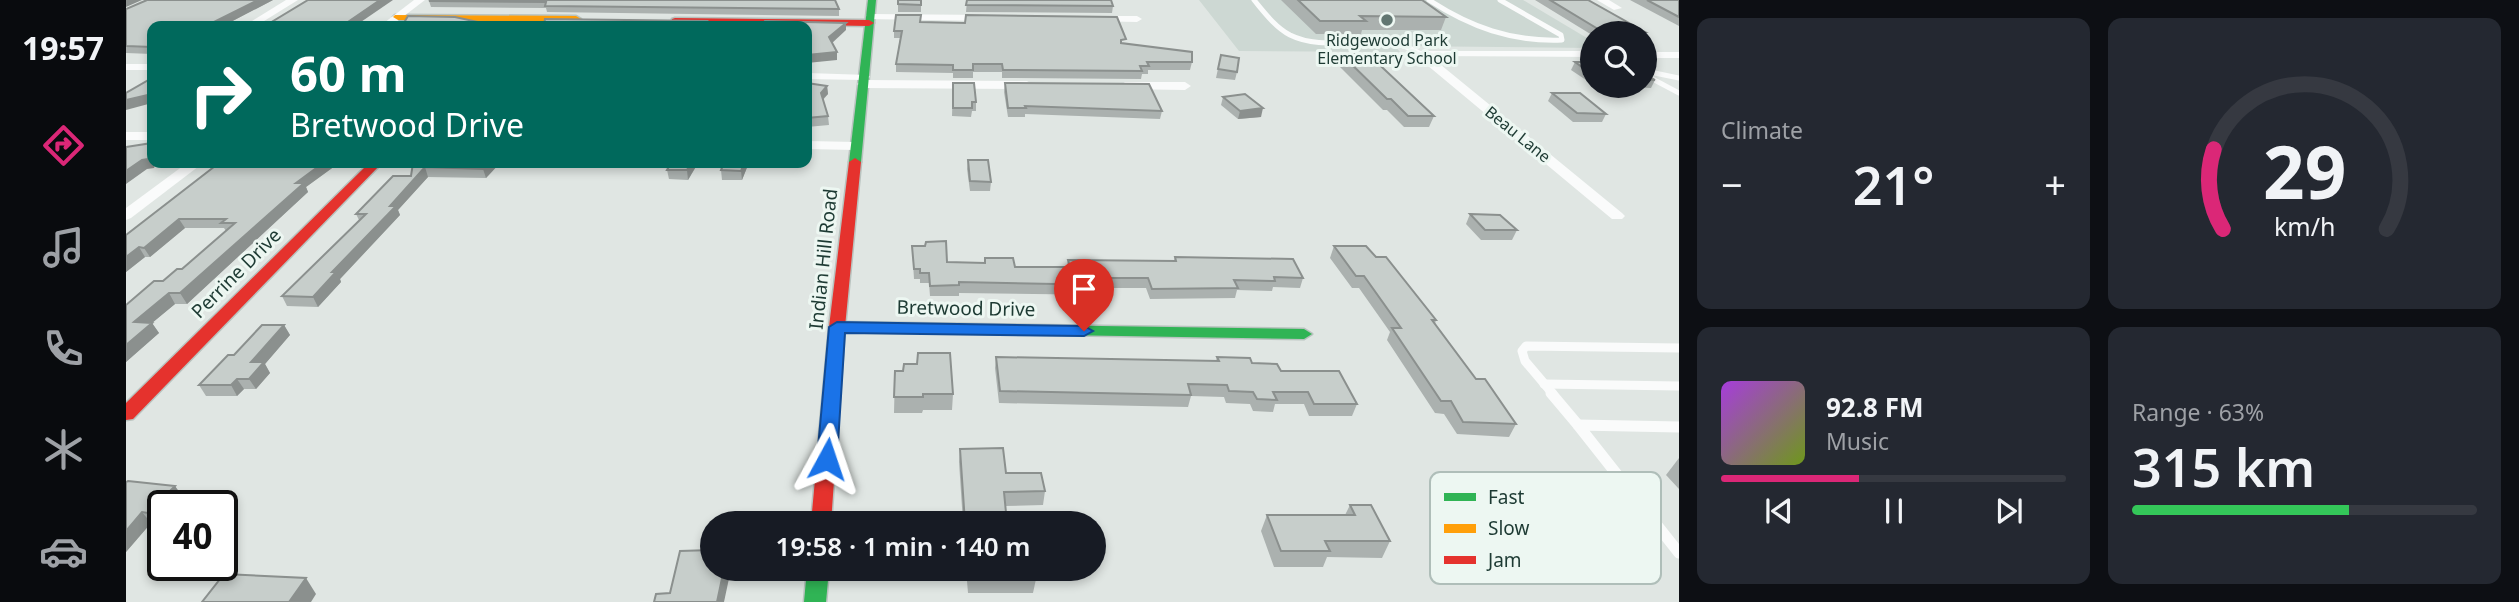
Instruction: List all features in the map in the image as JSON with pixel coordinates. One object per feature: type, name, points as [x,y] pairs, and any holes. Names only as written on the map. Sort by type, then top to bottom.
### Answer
[{"type":"street","points":[[257,21],[293,0]]},
{"type":"street","points":[[392,21],[420,0]]},
{"type":"street","name":"Indian Hill Road","points":[[822,511],[837,327],[872,0]]},
{"type":"street","points":[[1602,0],[1617,8]]},
{"type":"street","points":[[653,20],[1003,18]]},
{"type":"street","points":[[551,21],[598,19]]},
{"type":"street","points":[[1083,19],[1136,19]]},
{"type":"street","points":[[1419,53],[1580,54]]},
{"type":"street","name":"Beau Lane","points":[[1419,53],[1617,216]]},
{"type":"street","points":[[1657,55],[1679,55]]},
{"type":"street","points":[[126,67],[147,67]]},
{"type":"street","points":[[812,76],[863,81],[1045,85]]},
{"type":"street","points":[[1115,86],[1185,86]]},
{"type":"street","points":[[126,135],[147,136]]},
{"type":"street","points":[[812,145],[855,146]]},
{"type":"street","points":[[126,215],[189,168]]},
{"type":"street","name":"Perrine Drive","points":[[126,414],[371,168]]},
{"type":"street","name":"Bretwood Drive","points":[[837,327],[1304,334]]},
{"type":"street","points":[[815,602],[817,581]]},
{"type":"lane","points":[[1254,0],[1286,33],[1294,37],[1312,40],[1390,40],[1411,46],[1419,53]]},
{"type":"lane","points":[[1429,0],[1468,23],[1493,33],[1544,41],[1562,40],[1561,35],[1500,0]]},
{"type":"lane","points":[[1544,41],[1564,54]]},
{"type":"lane","points":[[1657,75],[1679,78]]},
{"type":"lane","points":[[1657,80],[1679,93]]},
{"type":"lane","points":[[1615,472],[1525,361],[1522,351],[1525,346],[1679,348]]},
{"type":"lane","points":[[1544,384],[1679,386]]},
{"type":"lane","points":[[1578,425],[1679,427]]},
{"type":"lane","points":[[1661,530],[1679,553]]},
{"type":"shaded area","name":"Ridgewood Park Elementary School","points":[[1199,0],[1523,0],[1580,34],[1580,48],[1395,46],[1400,52],[1239,51]]},
{"type":"building","points":[[147,0],[258,0],[216,21],[147,21],[147,47],[126,46],[126,9]]},
{"type":"building","points":[[308,0],[380,0],[349,21],[273,21]]},
{"type":"building","points":[[835,0],[839,9],[545,6],[546,2],[429,1]]},
{"type":"building","points":[[898,0],[921,0],[921,5],[898,4]]},
{"type":"building","points":[[967,0],[1111,0],[1113,6],[966,5]]},
{"type":"building","points":[[1298,0],[1422,0],[1446,17],[1360,16],[1366,21],[1320,21]]},
{"type":"building","points":[[1550,0],[1588,0],[1625,21],[1585,21]]},
{"type":"building","points":[[1647,0],[1679,0],[1679,17]]},
{"type":"building","points":[[896,15],[921,15],[920,22],[965,23],[966,15],[1117,17],[1126,39],[1121,40],[1121,43],[1192,52],[1192,62],[1147,62],[1149,66],[1140,66],[1142,71],[1003,70],[1002,64],[973,64],[973,70],[953,70],[953,65],[896,64],[902,31],[894,31]]},
{"type":"building","points":[[408,16],[455,17],[473,21],[405,21]]},
{"type":"building","points":[[545,19],[707,21],[545,21]]},
{"type":"building","points":[[812,22],[846,23],[829,37],[837,52],[812,54]]},
{"type":"building","points":[[1341,54],[1368,54],[1434,116],[1408,116]]},
{"type":"building","points":[[1221,55],[1239,58],[1237,72],[1218,69]]},
{"type":"building","points":[[147,81],[147,95],[126,100],[126,93]]},
{"type":"building","points":[[953,83],[974,83],[976,102],[972,102],[972,108],[953,108]]},
{"type":"building","points":[[1005,83],[1149,84],[1162,111],[1025,106],[1026,108],[1008,108]]},
{"type":"building","points":[[812,84],[827,86],[821,93],[828,116],[812,118]]},
{"type":"building","points":[[1552,93],[1580,93],[1580,98],[1586,98],[1606,114],[1577,113]]},
{"type":"building","points":[[1245,94],[1263,108],[1240,111],[1223,97]]},
{"type":"building","points":[[147,144],[147,159],[126,171],[126,147]]},
{"type":"building","points":[[968,160],[988,160],[991,182],[970,181]]},
{"type":"building","points":[[213,168],[316,168],[296,183],[304,183],[180,293],[169,293],[134,322],[152,323],[126,345],[126,305],[154,281],[163,281],[177,269],[182,269],[235,223],[221,223],[226,219],[179,219],[144,248],[139,247],[126,257],[126,235]]},
{"type":"building","points":[[412,168],[424,168],[390,206],[396,206],[332,272],[336,272],[313,297],[282,296],[366,214],[356,214],[393,176],[411,176]]},
{"type":"building","points":[[668,168],[688,168],[687,170],[667,170]]},
{"type":"building","points":[[722,168],[742,168],[741,171],[721,170]]},
{"type":"building","points":[[1470,214],[1500,215],[1517,230],[1485,230]]},
{"type":"building","points":[[946,241],[947,262],[985,263],[985,258],[1013,258],[1015,267],[1070,267],[1068,260],[1176,261],[1175,257],[1293,259],[1303,278],[1274,277],[1275,281],[1234,280],[1238,288],[1152,289],[1148,278],[1106,278],[1108,285],[959,282],[959,285],[930,286],[929,273],[920,273],[920,269],[914,269],[912,246]]},
{"type":"building","points":[[1334,246],[1366,246],[1376,257],[1386,257],[1436,320],[1432,320],[1476,379],[1485,379],[1516,424],[1463,422],[1451,401],[1441,401],[1392,328],[1401,328],[1364,276],[1356,276]]},
{"type":"building","points":[[262,325],[284,325],[251,362],[264,362],[249,379],[237,379],[231,385],[199,385],[228,355],[234,355]]},
{"type":"building","points":[[918,353],[950,353],[953,394],[894,397],[895,371],[903,371],[904,364],[917,364]]},
{"type":"building","points":[[996,357],[1219,361],[1217,357],[1250,358],[1252,363],[1277,364],[1281,371],[1339,371],[1357,404],[1314,404],[1308,392],[1273,392],[1277,400],[1257,399],[1253,392],[1229,391],[1227,385],[1188,384],[1191,395],[1000,391]]},
{"type":"building","points":[[1003,448],[1006,473],[1041,473],[1045,491],[1004,492],[1006,511],[964,511],[960,449]]},
{"type":"building","points":[[126,482],[175,486],[171,490],[147,490],[147,513],[142,512],[126,531]]},
{"type":"building","points":[[1350,505],[1371,505],[1390,541],[1325,541],[1330,551],[1281,551],[1267,515],[1355,515]]},
{"type":"building","points":[[700,550],[700,581],[721,581],[717,602],[654,602],[656,594],[670,593],[680,551]]},
{"type":"building","points":[[238,575],[306,578],[289,602],[202,602],[218,581],[238,581]]},
{"type":"traffic: fast","points":[[855,162],[872,0]]},
{"type":"traffic: fast","points":[[837,327],[1304,334]]},
{"type":"traffic: fast","points":[[815,602],[817,581]]},
{"type":"traffic: slow","points":[[398,17],[576,19]]},
{"type":"traffic: jam","points":[[812,22],[869,23]]},
{"type":"traffic: jam","points":[[822,511],[837,327],[855,162]]},
{"type":"traffic: jam","points":[[126,414],[371,168]]},
{"type":"place","name":"Ridgewood Park Elementary School","points":[[1387,20]]},
{"type":"route","points":[[827,459],[837,327],[1084,331]]}]
